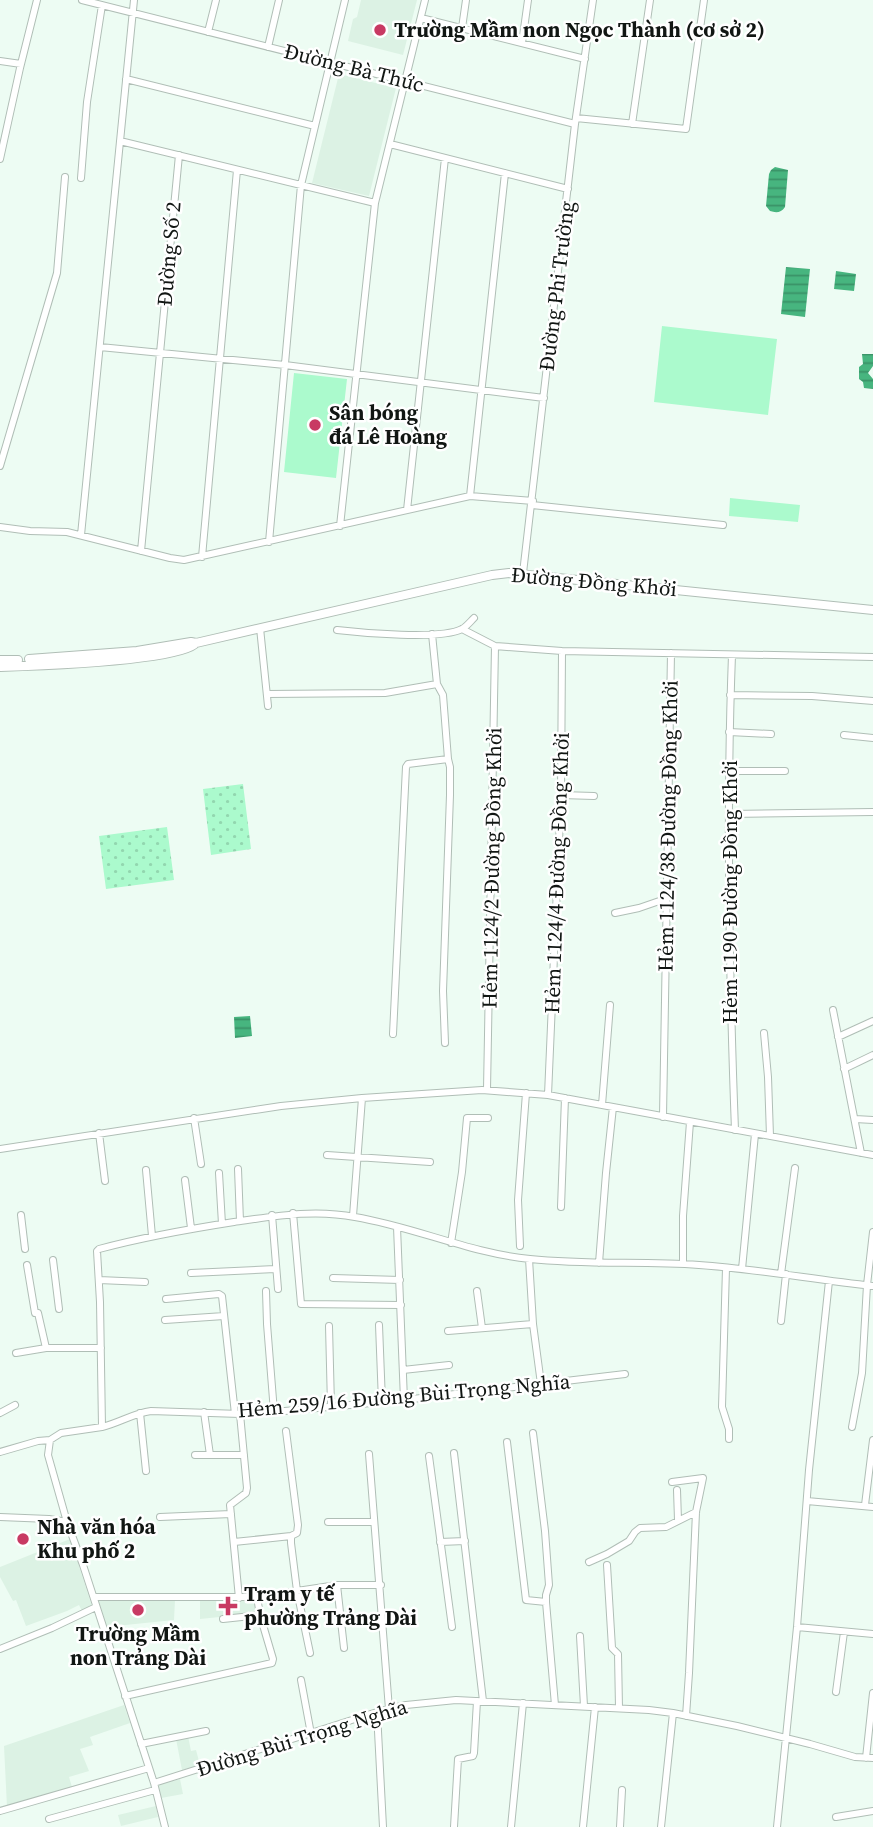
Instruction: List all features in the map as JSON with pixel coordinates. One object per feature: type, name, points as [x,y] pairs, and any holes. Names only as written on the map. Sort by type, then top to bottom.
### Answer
[{"type":"main road","name":"Đường Đồng Khởi","points":[[31,658],[137,651],[197,643],[492,575],[523,573],[873,610]]},
{"type":"main road","name":"Đường Đồng Khởi","points":[[0,667],[72,664],[147,656],[191,648],[197,643]]},
{"type":"main road","points":[[0,660],[15,658]]},
{"type":"street","points":[[0,159],[37,0]]},
{"type":"street","name":"Đường Bà Thức","points":[[82,0],[576,121],[686,129],[704,0]]},
{"type":"street","points":[[81,535],[134,0]]},
{"type":"street","points":[[208,32],[216,0]]},
{"type":"street","points":[[268,47],[279,0]]},
{"type":"street","points":[[269,542],[301,185],[345,0]]},
{"type":"street","points":[[340,526],[375,203],[425,0]]},
{"type":"street","points":[[462,28],[466,0]]},
{"type":"street","points":[[522,43],[528,0]]},
{"type":"street","name":"Đường Phi Trường","points":[[523,573],[576,121],[593,0]]},
{"type":"street","points":[[632,124],[650,0]]},
{"type":"street","points":[[81,178],[89,93],[102,5]]},
{"type":"street","points":[[421,18],[585,59]]},
{"type":"street","points":[[0,61],[21,64]]},
{"type":"street","points":[[125,79],[315,126]]},
{"type":"street","points":[[120,141],[375,203]]},
{"type":"street","points":[[390,144],[568,189]]},
{"type":"street","name":"Đường Số 2","points":[[141,551],[178,155]]},
{"type":"street","points":[[407,510],[445,158]]},
{"type":"street","points":[[202,557],[237,170]]},
{"type":"street","points":[[470,495],[505,173]]},
{"type":"street","points":[[0,466],[57,273],[65,177]]},
{"type":"street","points":[[100,347],[285,365],[544,398]]},
{"type":"street","points":[[0,527],[59,531],[179,559],[202,557],[470,495],[723,525]]},
{"type":"street","points":[[337,630],[432,634],[462,629],[474,618]]},
{"type":"street","points":[[260,628],[268,706]]},
{"type":"street","points":[[462,629],[495,646],[562,651],[873,657]]},
{"type":"street","points":[[432,634],[437,684],[443,695],[450,768],[443,991],[445,1043]]},
{"type":"street","name":"Hẻm 1124/2 Đường Đồng Khởi","points":[[487,1090],[495,646]]},
{"type":"street","name":"Hẻm 1124/4 Đường Đồng Khởi","points":[[548,1095],[561,795],[562,651]]},
{"type":"street","name":"Hẻm 1124/38 Đường Đồng Khởi","points":[[663,1117],[671,653]]},
{"type":"street","name":"Hẻm 1190 Đường Đồng Khởi","points":[[732,655],[729,732],[729,945],[735,1130]]},
{"type":"street","points":[[267,694],[385,693],[437,684]]},
{"type":"street","points":[[730,695],[813,696],[873,701]]},
{"type":"street","points":[[729,732],[771,734]]},
{"type":"street","points":[[844,735],[873,738]]},
{"type":"street","points":[[393,1034],[406,767],[408,764],[448,759]]},
{"type":"street","points":[[729,771],[785,771]]},
{"type":"street","points":[[561,795],[594,796]]},
{"type":"street","points":[[729,814],[873,813]]},
{"type":"street","points":[[615,913],[668,898]]},
{"type":"street","points":[[602,1105],[610,1005]]},
{"type":"street","points":[[833,1010],[861,1153]]},
{"type":"street","points":[[838,1037],[873,1021]]},
{"type":"street","points":[[764,1033],[770,1136]]},
{"type":"street","points":[[844,1069],[873,1055]]},
{"type":"street","points":[[0,1149],[281,1106],[487,1090],[548,1095],[873,1155]]},
{"type":"street","points":[[520,1245],[519,1200],[526,1093]]},
{"type":"street","points":[[353,1216],[362,1098]]},
{"type":"street","points":[[561,1207],[565,1098]]},
{"type":"street","points":[[599,1264],[613,1107]]},
{"type":"street","points":[[194,1118],[201,1164]]},
{"type":"street","points":[[451,1242],[467,1118],[488,1118]]},
{"type":"street","points":[[855,1119],[873,1120]]},
{"type":"street","points":[[683,1264],[683,1216],[690,1122]]},
{"type":"street","points":[[99,1133],[106,1181]]},
{"type":"street","points":[[742,1269],[755,1134]]},
{"type":"street","points":[[327,1155],[430,1162]]},
{"type":"street","points":[[781,1321],[783,1274],[795,1168]]},
{"type":"street","points":[[238,1169],[240,1221]]},
{"type":"street","points":[[146,1170],[152,1236]]},
{"type":"street","points":[[219,1173],[222,1224]]},
{"type":"street","points":[[185,1180],[191,1228]]},
{"type":"street","points":[[293,1213],[300,1304],[401,1305]]},
{"type":"street","points":[[102,1427],[97,1251],[191,1228],[272,1215],[330,1213],[397,1227],[487,1253],[529,1259],[599,1264],[683,1264],[870,1285]]},
{"type":"street","points":[[21,1215],[25,1249]]},
{"type":"street","points":[[272,1215],[278,1289]]},
{"type":"street","points":[[397,1227],[404,1399]]},
{"type":"street","points":[[852,1427],[862,1373],[873,1232]]},
{"type":"street","points":[[529,1259],[533,1324],[541,1384]]},
{"type":"street","points":[[53,1260],[59,1309]]},
{"type":"street","points":[[27,1265],[46,1348]]},
{"type":"street","points":[[726,1268],[722,1407],[729,1429],[729,1439]]},
{"type":"street","points":[[191,1273],[275,1269]]},
{"type":"street","points":[[333,1278],[400,1280]]},
{"type":"street","points":[[99,1280],[145,1282]]},
{"type":"street","points":[[777,1827],[829,1281]]},
{"type":"street","points":[[266,1291],[274,1412]]},
{"type":"street","points":[[477,1291],[482,1328]]},
{"type":"street","points":[[166,1298],[219,1294],[223,1300],[244,1455],[246,1493],[230,1505],[239,1598]]},
{"type":"street","points":[[165,1320],[224,1316]]},
{"type":"street","points":[[448,1331],[533,1324]]},
{"type":"street","points":[[379,1325],[382,1402]]},
{"type":"street","points":[[329,1326],[331,1406]]},
{"type":"street","points":[[16,1353],[46,1348],[101,1349]]},
{"type":"street","points":[[404,1370],[449,1365]]},
{"type":"street","name":"Hẻm 259/16 Đường Bùi Trọng Nghĩa","points":[[0,1452],[50,1440],[61,1433],[102,1427],[140,1413],[158,1410],[237,1414],[274,1412],[625,1374]]},
{"type":"street","points":[[0,1413],[15,1405]]},
{"type":"street","points":[[204,1412],[210,1455]]},
{"type":"street","points":[[140,1413],[146,1471]]},
{"type":"street","points":[[234,1542],[297,1534],[286,1431]]},
{"type":"street","points":[[533,1433],[545,1531],[549,1586],[546,1602],[555,1704]]},
{"type":"street","points":[[50,1440],[48,1455],[67,1522],[155,1786],[164,1826],[154,1827]]},
{"type":"street","points":[[807,1501],[869,1506],[873,1440]]},
{"type":"street","points":[[507,1442],[526,1600],[546,1602]]},
{"type":"street","points":[[454,1453],[480,1701],[473,1756],[458,1759],[454,1827]]},
{"type":"street","points":[[369,1454],[389,1709]]},
{"type":"street","points":[[195,1455],[244,1455]]},
{"type":"street","points":[[429,1456],[452,1627]]},
{"type":"street","points":[[672,1482],[703,1478],[696,1512],[686,1716]]},
{"type":"street","points":[[677,1490],[678,1520]]},
{"type":"street","points":[[589,1562],[629,1541],[640,1528],[666,1527],[696,1512]]},
{"type":"street","points":[[160,1517],[231,1514]]},
{"type":"street","points":[[0,1517],[67,1522]]},
{"type":"street","points":[[328,1522],[374,1522]]},
{"type":"street","points":[[291,1536],[297,1591],[310,1653]]},
{"type":"street","points":[[439,1542],[465,1541]]},
{"type":"street","points":[[607,1566],[611,1648],[618,1654],[619,1708]]},
{"type":"street","points":[[94,1597],[239,1598],[337,1585],[381,1585]]},
{"type":"street","points":[[337,1585],[344,1648]]},
{"type":"street","points":[[125,1696],[272,1663],[257,1597]]},
{"type":"street","points":[[0,1649],[96,1607]]},
{"type":"street","points":[[223,1619],[261,1615]]},
{"type":"street","points":[[797,1627],[873,1634]]},
{"type":"street","points":[[836,1692],[844,1632]]},
{"type":"street","points":[[580,1636],[584,1706]]},
{"type":"street","points":[[301,1680],[310,1734]]},
{"type":"street","points":[[869,1758],[873,1693]]},
{"type":"street","name":"Đường Bùi Trọng Nghĩa","points":[[49,1819],[377,1712],[431,1702],[555,1704],[673,1713],[855,1757],[869,1758]]},
{"type":"street","points":[[511,1827],[523,1703]]},
{"type":"street","points":[[583,1827],[595,1707]]},
{"type":"street","points":[[377,1712],[383,1827]]},
{"type":"street","points":[[661,1827],[673,1713]]},
{"type":"street","points":[[141,1744],[206,1731]]},
{"type":"street","points":[[0,1811],[149,1768]]},
{"type":"street","points":[[620,1827],[622,1790]]},
{"type":"street","points":[[836,1817],[873,1811]]},
{"type":"shaded area","name":"Trường Mầm non Ngọc Thành (cơ sở 2)","points":[[361,0],[417,0],[403,55],[348,41]]},
{"type":"shaded area","points":[[339,74],[396,88],[369,196],[312,183]]},
{"type":"shaded area","points":[[775,167],[788,170],[785,207],[776,212],[770,211],[766,206],[769,174]]},
{"type":"shaded area","points":[[786,267],[810,269],[805,317],[781,314]]},
{"type":"shaded area","points":[[836,271],[856,274],[854,291],[834,289]]},
{"type":"shaded area","points":[[662,326],[777,339],[768,415],[654,402]]},
{"type":"shaded area","points":[[862,354],[873,354],[873,366],[868,373],[873,379],[873,389],[864,388],[859,379],[859,367],[863,364]]},
{"type":"shaded area","name":"Sân bóng đá Lê Hoàng","points":[[294,373],[347,379],[336,478],[284,472]]},
{"type":"shaded area","points":[[730,498],[800,505],[798,522],[729,516]]},
{"type":"shaded area","points":[[243,784],[251,849],[211,855],[203,789]]},
{"type":"shaded area","points":[[167,827],[174,880],[106,889],[99,836]]},
{"type":"shaded area","points":[[250,1016],[252,1036],[235,1038],[234,1017]]},
{"type":"shaded area","points":[[70,1539],[92,1606],[82,1611],[79,1605],[26,1626],[16,1600],[13,1601],[0,1577],[0,1567]]},
{"type":"shaded area","name":"Trường Mầm non Trảng Dài","points":[[98,1600],[175,1600],[174,1620],[106,1627]]},
{"type":"shaded area","name":"Trạm y tế phường Trảng Dài","points":[[200,1600],[256,1600],[258,1613],[200,1619]]},
{"type":"shaded area","points":[[124,1705],[130,1723],[90,1737],[93,1745],[80,1749],[89,1771],[69,1777],[72,1787],[7,1807],[4,1746]]},
{"type":"shaded area","points":[[188,1736],[191,1751],[196,1750],[200,1765],[182,1770],[176,1739]]},
{"type":"shaded area","points":[[180,1779],[183,1794],[161,1798],[158,1785]]},
{"type":"shaded area","points":[[156,1806],[158,1817],[121,1826],[118,1815]]},
{"type":"place","name":"Trường Mầm non Ngọc Thành (cơ sở 2)","points":[[380,30]]},
{"type":"place","name":"Sân bóng đá Lê Hoàng","points":[[315,425]]},
{"type":"place","name":"Nhà văn hóa Khu phố 2","points":[[23,1539]]},
{"type":"place","name":"Trạm y tế phường Trảng Dài","points":[[228,1606]]},
{"type":"place","name":"Trường Mầm non Trảng Dài","points":[[138,1610]]}]
